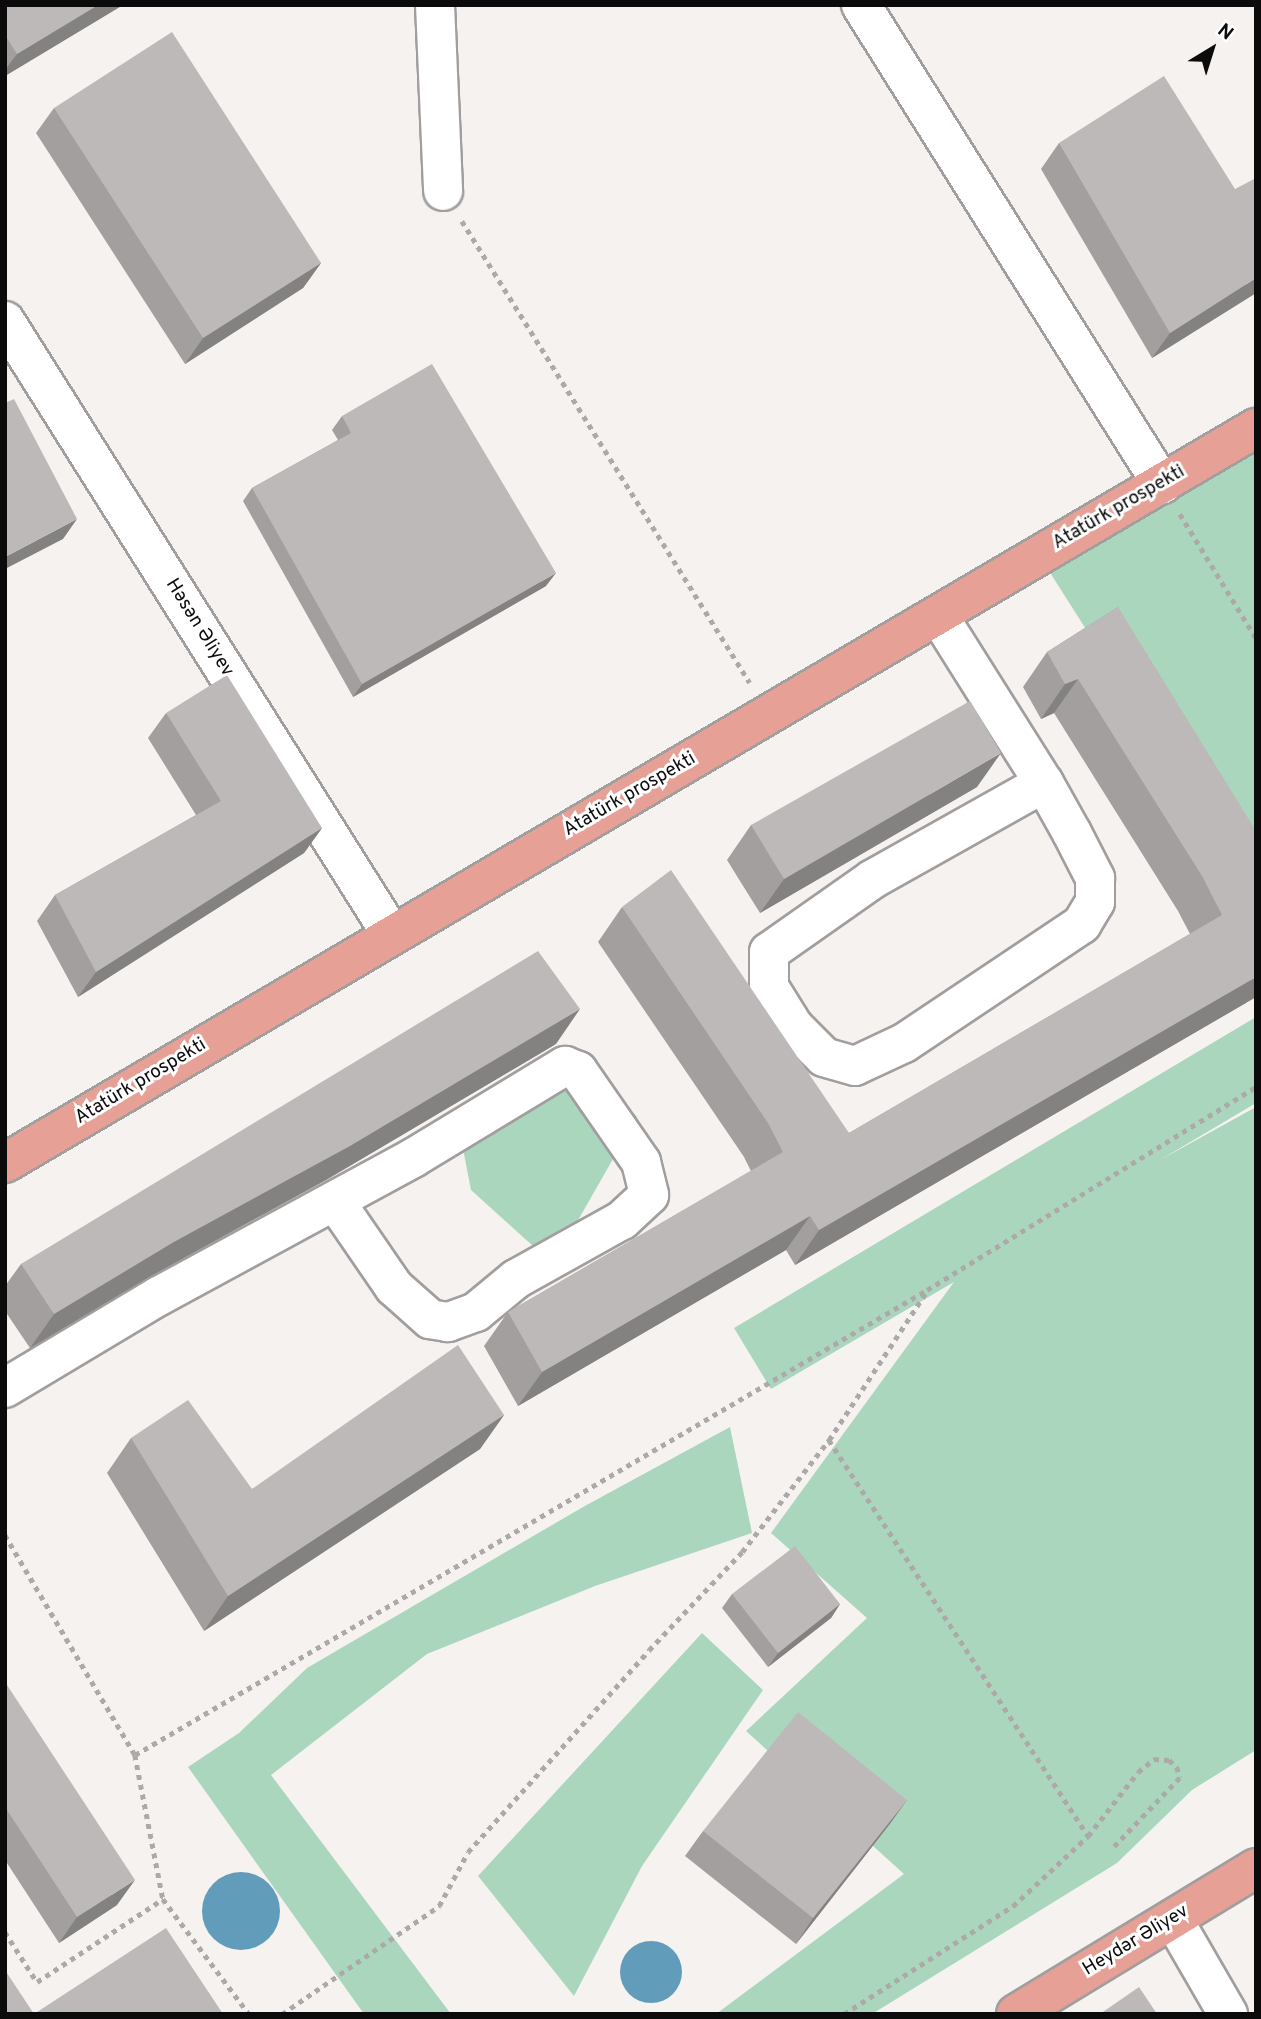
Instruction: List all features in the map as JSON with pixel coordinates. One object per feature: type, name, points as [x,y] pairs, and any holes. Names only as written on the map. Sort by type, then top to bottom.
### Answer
[{"type":"main road","name":"Atatürk prospekti","points":[[5,1163],[1256,429]]},
{"type":"main road","name":"Heydər Əliyev","points":[[1016,2014],[1256,1868]]},
{"type":"street","points":[[435,5],[443,191]]},
{"type":"street","points":[[861,5],[1162,484]]},
{"type":"street","name":"Həsən Əliyev","points":[[5,321],[392,935]]},
{"type":"street","points":[[939,615],[1044,783],[1094,878],[1095,902],[1082,923],[904,1043],[855,1066],[824,1057],[794,1027],[769,987],[769,952],[873,879],[1044,783]]},
{"type":"street","points":[[5,1388],[159,1296],[413,1158],[565,1066],[578,1071],[635,1152],[641,1162],[649,1195],[622,1220],[516,1279],[476,1312],[448,1322],[430,1319],[394,1286],[335,1201]]},
{"type":"street","points":[[1174,1919],[1228,2014]]},
{"type":"path","points":[[443,191],[769,714]]},
{"type":"path","points":[[1162,484],[1256,638]]},
{"type":"path","points":[[135,1755],[927,1290],[1256,1087]]},
{"type":"path","points":[[282,2014],[439,1906],[468,1852],[649,1650],[742,1552],[829,1440],[927,1290]]},
{"type":"path","points":[[829,1440],[1088,1836]]},
{"type":"path","points":[[5,1535],[135,1755],[163,1899],[248,2014]]},
{"type":"path","points":[[844,2014],[1013,1906],[1088,1836],[1138,1772],[1154,1759],[1169,1760],[1177,1767],[1180,1778],[1114,1847]]},
{"type":"path","points":[[5,1932],[37,1982],[163,1899]]},
{"type":"green space","points":[[1256,448],[1256,897],[1049,571]]},
{"type":"green space","points":[[1256,1017],[1256,1103],[1160,1160],[1256,1107],[1256,1750],[1192,1790],[1117,1863],[872,2014],[716,2014],[904,1874],[746,1731],[867,1618],[771,1533],[954,1282],[771,1389],[734,1328]]},
{"type":"green space","points":[[574,1051],[637,1117],[553,1264],[471,1190],[458,1123]]},
{"type":"green space","points":[[730,1427],[752,1533],[595,1586],[427,1654],[271,1775],[451,2014],[364,2014],[188,1767],[239,1733],[307,1668],[583,1507]]},
{"type":"green space","points":[[702,1633],[763,1690],[642,1866],[574,1996],[478,1876]]},
{"type":"water","points":[[241,1872],[256,1875],[268,1884],[277,1896],[280,1911],[277,1926],[268,1938],[256,1947],[241,1950],[226,1947],[214,1938],[205,1926],[202,1911],[205,1896],[214,1884],[226,1875]]},
{"type":"water","points":[[651,1941],[673,1950],[682,1972],[673,1994],[651,2003],[629,1994],[620,1972],[629,1950]]},
{"type":"building","points":[[5,5],[98,5],[17,54],[5,35]]},
{"type":"building","points":[[172,32],[321,263],[203,338],[54,108]]},
{"type":"building","points":[[1164,76],[1235,189],[1256,178],[1256,278],[1170,333],[1059,143]]},
{"type":"building","points":[[432,364],[556,573],[362,684],[252,488],[351,433],[342,416]]},
{"type":"building","points":[[14,399],[77,519],[7,556],[5,403]]},
{"type":"building","points":[[1118,607],[1256,831],[1256,977],[819,1230],[810,1216],[542,1372],[508,1312],[783,1152],[768,1123],[622,907],[671,870],[849,1133],[1222,915],[1202,876],[1078,679],[1065,684],[1047,652]]},
{"type":"building","points":[[227,675],[322,828],[96,972],[55,895],[221,801],[166,713]]},
{"type":"building","points":[[970,701],[1001,753],[784,879],[751,825]]},
{"type":"building","points":[[538,951],[580,1009],[350,1146],[172,1243],[54,1314],[21,1264]]},
{"type":"building","points":[[458,1345],[504,1415],[228,1596],[131,1438],[188,1400],[252,1489]]},
{"type":"building","points":[[795,1546],[840,1604],[778,1653],[732,1594]]},
{"type":"building","points":[[5,1682],[135,1880],[77,1917],[5,1807]]},
{"type":"building","points":[[798,1712],[907,1800],[813,1918],[703,1831]]},
{"type":"building","points":[[166,1928],[223,2014],[34,2014]]},
{"type":"building","points":[[5,1970],[34,2014],[5,2014]]},
{"type":"building","points":[[1139,1987],[1157,2014],[1100,2014]]}]
